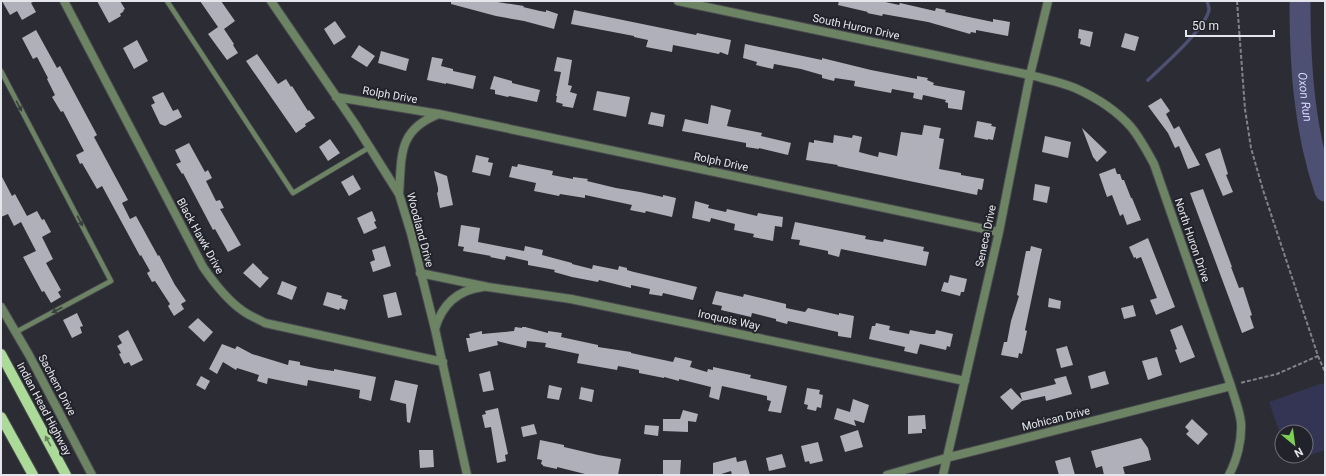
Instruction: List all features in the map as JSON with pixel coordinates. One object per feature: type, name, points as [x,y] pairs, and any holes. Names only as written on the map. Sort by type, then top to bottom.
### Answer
[{"type":"main road","name":"Indian Head Highway","points":[[1,354],[66,475]]},
{"type":"main road","points":[[1,417],[33,475]]},
{"type":"street","name":"Black Hawk Drive","points":[[64,1],[203,267],[212,281],[233,302],[243,311],[265,323],[443,362]]},
{"type":"street","name":"Woodland Drive","points":[[271,1],[400,194],[443,362],[468,475]]},
{"type":"street","name":"South Huron Drive","points":[[678,1],[1030,75]]},
{"type":"street","name":"Seneca Drive","points":[[943,475],[999,232],[1030,75],[1048,1]]},
{"type":"street","name":"North Huron Drive","points":[[1030,75],[1074,87],[1093,97],[1115,112],[1130,127],[1144,146],[1154,164],[1231,386],[1241,422],[1240,443],[1233,468],[1229,475]]},
{"type":"street","name":"Rolph Drive","points":[[336,97],[439,114],[999,232]]},
{"type":"street","name":"Rolph Drive","points":[[400,194],[401,157],[406,139],[426,119],[439,114]]},
{"type":"street","name":"Iroquois Way","points":[[420,273],[488,287],[579,300],[965,381]]},
{"type":"street","name":"Iroquois Way","points":[[435,329],[438,318],[451,299],[475,288],[488,287]]},
{"type":"street","name":"Sachem Drive","points":[[1,307],[29,355],[92,475]]},
{"type":"street","name":"Mohican Drive","points":[[887,475],[946,458],[1231,386]]},
{"type":"lane","points":[[167,1],[293,193],[370,147]]},
{"type":"lane","points":[[1,71],[112,281],[16,332]]},
{"type":"path","points":[[1237,1],[1245,108],[1251,148],[1263,190],[1318,356],[1325,372]]},
{"type":"path","points":[[1231,386],[1277,374],[1318,356]]},
{"type":"shaded area","points":[[1323,383],[1325,389],[1325,450],[1314,454],[1314,424],[1277,424],[1269,402]]},
{"type":"building","points":[[2,1],[35,1],[31,3],[36,12],[22,20],[17,11],[10,15]]},
{"type":"building","points":[[97,1],[120,1],[125,9],[120,14],[121,16],[109,23]]},
{"type":"building","points":[[200,1],[221,1],[235,21],[224,29],[238,53],[227,60],[208,34],[218,27]]},
{"type":"building","points":[[451,1],[491,1],[524,6],[523,7],[546,12],[546,10],[558,14],[554,29],[451,4]]},
{"type":"building","points":[[839,1],[881,1],[899,5],[900,3],[935,11],[936,8],[946,10],[945,12],[993,22],[993,19],[1010,22],[1008,36],[976,30],[976,33],[971,32],[970,34],[928,22],[883,14],[882,16],[867,13],[868,12],[838,5]]},
{"type":"building","points":[[574,10],[696,35],[697,33],[731,40],[728,55],[720,52],[719,54],[673,45],[672,52],[646,47],[648,40],[571,24]]},
{"type":"building","points":[[335,21],[346,37],[334,45],[324,29]]},
{"type":"building","points":[[1079,29],[1093,32],[1090,47],[1080,44],[1081,39],[1078,38]]},
{"type":"building","points":[[36,30],[57,68],[60,66],[97,135],[94,137],[128,200],[122,203],[130,219],[136,216],[175,285],[186,301],[181,304],[184,309],[174,316],[168,306],[170,304],[155,281],[152,282],[147,273],[150,271],[141,255],[140,256],[102,186],[97,189],[82,163],[80,164],[76,155],[84,151],[63,111],[61,112],[52,97],[55,95],[37,57],[33,59],[22,38]]},
{"type":"building","points":[[1125,33],[1139,37],[1135,51],[1121,47]]},
{"type":"building","points":[[137,40],[148,61],[134,69],[123,48]]},
{"type":"building","points":[[745,44],[822,60],[822,58],[917,79],[917,76],[928,78],[927,80],[934,83],[933,85],[965,91],[962,110],[948,108],[948,103],[945,102],[946,100],[923,95],[922,100],[913,98],[914,93],[892,89],[891,93],[854,86],[855,81],[835,78],[834,81],[822,78],[822,75],[801,69],[774,64],[773,69],[756,65],[757,62],[743,58]]},
{"type":"building","points":[[359,45],[375,56],[367,67],[351,57]]},
{"type":"building","points":[[381,51],[409,59],[406,71],[378,63]]},
{"type":"building","points":[[257,54],[278,84],[286,79],[308,111],[309,110],[315,118],[305,124],[306,126],[296,133],[246,61]]},
{"type":"building","points":[[432,57],[443,59],[441,66],[453,69],[453,71],[476,76],[473,89],[427,80]]},
{"type":"building","points":[[557,57],[572,60],[568,85],[572,86],[570,92],[577,94],[573,108],[562,106],[563,104],[556,102],[561,72],[554,71]]},
{"type":"building","points":[[494,76],[512,81],[512,83],[540,90],[537,102],[495,94],[495,90],[490,89]]},
{"type":"building","points":[[597,91],[630,97],[626,117],[593,110]]},
{"type":"building","points":[[163,92],[173,111],[178,109],[182,117],[165,126],[160,124],[151,105],[155,103],[152,97]]},
{"type":"building","points":[[1161,98],[1170,111],[1166,114],[1174,129],[1179,126],[1200,165],[1188,169],[1179,146],[1175,148],[1168,133],[1148,106]]},
{"type":"building","points":[[711,105],[731,110],[727,126],[762,133],[761,136],[791,143],[788,155],[759,148],[746,147],[746,143],[682,131],[685,119],[708,124]]},
{"type":"building","points":[[651,112],[665,115],[663,127],[648,124]]},
{"type":"building","points":[[977,121],[992,124],[991,126],[996,127],[993,140],[974,137]]},
{"type":"building","points":[[924,125],[941,128],[939,138],[944,139],[939,169],[984,179],[982,190],[978,189],[977,195],[837,166],[838,165],[806,160],[809,142],[814,143],[814,140],[833,143],[834,135],[852,138],[853,135],[862,137],[859,152],[878,157],[879,152],[897,156],[901,132],[922,135]]},
{"type":"building","points":[[1082,128],[1107,152],[1097,162],[1093,157]]},
{"type":"building","points":[[1045,136],[1071,142],[1068,158],[1042,152]]},
{"type":"building","points":[[330,139],[340,153],[328,161],[319,147]]},
{"type":"building","points":[[189,143],[205,172],[208,170],[212,178],[206,181],[216,201],[220,200],[224,208],[220,209],[241,245],[228,252],[215,229],[213,230],[183,173],[182,174],[176,164],[181,162],[175,150]]},
{"type":"building","points":[[1220,148],[1228,174],[1226,175],[1233,192],[1223,196],[1205,154]]},
{"type":"building","points":[[476,155],[489,158],[488,162],[493,163],[490,176],[472,172]]},
{"type":"building","points":[[518,164],[553,171],[552,175],[573,179],[573,177],[588,179],[587,181],[616,188],[676,198],[672,217],[646,211],[645,213],[630,210],[632,205],[585,195],[585,198],[560,194],[559,196],[534,191],[536,183],[509,177],[512,166],[517,167]]},
{"type":"building","points":[[1115,168],[1117,174],[1120,174],[1122,180],[1124,180],[1141,220],[1127,225],[1123,214],[1120,216],[1112,195],[1107,197],[1099,174]]},
{"type":"building","points":[[434,171],[447,176],[453,205],[440,208],[437,193],[438,188]]},
{"type":"building","points":[[1,175],[12,196],[15,194],[27,216],[37,211],[42,220],[44,219],[51,232],[42,237],[53,259],[46,263],[61,290],[58,292],[61,297],[51,303],[44,291],[42,292],[23,257],[36,251],[21,222],[14,226],[8,214],[1,217]]},
{"type":"building","points":[[353,175],[361,189],[349,196],[341,182]]},
{"type":"building","points":[[1035,184],[1050,187],[1047,203],[1033,200]]},
{"type":"building","points":[[1203,189],[1239,288],[1243,287],[1252,315],[1250,316],[1254,328],[1242,333],[1190,193]]},
{"type":"building","points":[[695,201],[709,205],[708,208],[726,212],[727,209],[757,216],[758,213],[783,217],[782,227],[775,226],[773,241],[753,237],[754,234],[734,230],[735,224],[711,218],[710,222],[692,218]]},
{"type":"building","points":[[372,211],[377,228],[364,234],[357,218]]},
{"type":"building","points":[[795,222],[866,236],[865,239],[883,242],[884,239],[924,247],[923,251],[929,252],[926,266],[841,249],[839,257],[828,254],[828,251],[799,245],[800,240],[791,239]]},
{"type":"building","points":[[461,225],[480,228],[478,242],[524,251],[525,246],[543,250],[542,255],[592,269],[593,265],[618,270],[619,266],[634,272],[697,287],[693,300],[663,293],[662,296],[649,294],[650,289],[631,285],[631,288],[599,280],[598,282],[572,277],[554,272],[555,270],[528,265],[528,261],[506,256],[505,260],[463,251],[464,247],[458,246]]},
{"type":"building","points":[[1148,238],[1175,307],[1156,315],[1150,300],[1157,298],[1141,257],[1136,259],[1136,257],[1134,258],[1129,247]]},
{"type":"building","points":[[385,246],[391,266],[373,272],[370,262],[375,260],[372,250]]},
{"type":"building","points":[[1031,246],[1042,249],[1025,330],[1027,331],[1022,354],[1019,353],[1018,358],[1001,355],[1004,342],[1007,342],[1011,321],[1019,296],[1017,295],[1026,251],[1030,251]]},
{"type":"building","points":[[253,263],[269,278],[260,288],[243,273]]},
{"type":"building","points":[[950,275],[967,279],[964,292],[961,292],[960,296],[941,291],[944,282],[948,283]]},
{"type":"building","points":[[282,281],[297,287],[292,300],[277,294]]},
{"type":"building","points":[[716,291],[743,297],[744,294],[761,298],[786,304],[786,308],[805,312],[808,308],[839,315],[839,313],[854,316],[851,338],[838,336],[838,332],[788,321],[787,324],[776,321],[776,319],[752,313],[751,317],[721,310],[722,306],[712,304]]},
{"type":"building","points":[[327,292],[342,296],[341,298],[348,300],[345,310],[340,308],[339,310],[323,305]]},
{"type":"building","points":[[396,292],[402,315],[388,318],[383,295]]},
{"type":"building","points":[[1049,298],[1061,301],[1060,309],[1048,307]]},
{"type":"building","points":[[1133,305],[1136,316],[1124,319],[1121,308]]},
{"type":"building","points":[[77,313],[83,326],[80,327],[82,333],[72,338],[63,320]]},
{"type":"building","points":[[198,318],[213,332],[204,342],[188,327]]},
{"type":"building","points":[[876,323],[890,326],[889,330],[909,334],[910,330],[935,334],[936,330],[953,334],[950,347],[947,346],[946,350],[920,344],[917,354],[904,351],[905,347],[869,339],[872,326],[875,326]]},
{"type":"building","points":[[1182,325],[1195,357],[1180,363],[1170,330]]},
{"type":"building","points":[[515,327],[525,327],[548,333],[548,331],[562,333],[561,337],[598,345],[598,347],[631,352],[673,362],[675,357],[692,361],[690,367],[707,372],[708,369],[713,370],[713,367],[751,375],[750,378],[787,386],[781,413],[768,411],[771,401],[767,400],[767,396],[722,386],[719,400],[709,397],[711,387],[679,379],[679,381],[639,373],[639,370],[618,366],[617,370],[577,363],[579,354],[545,347],[546,343],[527,341],[526,348],[497,341],[498,345],[469,352],[466,338],[470,338],[469,334],[482,331],[482,334],[514,331]]},
{"type":"building","points":[[128,330],[143,360],[131,366],[129,362],[124,364],[117,346],[122,343],[118,336]]},
{"type":"building","points":[[222,344],[235,349],[237,346],[252,354],[288,365],[289,360],[300,362],[300,365],[319,369],[334,371],[334,369],[376,377],[371,401],[359,398],[360,390],[308,380],[307,386],[268,378],[267,384],[257,381],[259,375],[237,368],[236,370],[223,362],[217,374],[209,369]]},
{"type":"building","points":[[1067,346],[1073,365],[1061,368],[1056,349]]},
{"type":"building","points":[[1157,357],[1162,375],[1148,380],[1142,361]]},
{"type":"building","points":[[490,371],[494,390],[483,392],[479,374]]},
{"type":"building","points":[[1105,371],[1109,384],[1091,389],[1088,376]]},
{"type":"building","points":[[201,376],[210,381],[205,390],[196,385]]},
{"type":"building","points":[[1066,376],[1072,394],[1046,401],[1045,396],[1022,401],[1012,410],[1000,397],[1011,388],[1022,400],[1020,393],[1056,384],[1054,379]]},
{"type":"building","points":[[395,380],[418,385],[410,423],[407,422],[406,404],[390,400]]},
{"type":"building","points":[[549,385],[562,388],[559,400],[547,398]]},
{"type":"building","points":[[581,387],[594,390],[592,402],[579,399]]},
{"type":"building","points":[[807,388],[820,390],[819,394],[823,395],[821,408],[817,407],[816,411],[807,409],[808,405],[804,404]]},
{"type":"building","points":[[853,399],[869,405],[864,423],[854,420],[856,426],[834,419],[837,408],[850,412]]},
{"type":"building","points":[[498,408],[508,454],[505,455],[506,461],[497,463],[491,427],[485,428],[482,415],[486,414],[485,411]]},
{"type":"building","points":[[683,410],[698,414],[696,422],[688,421],[688,432],[663,431],[663,419],[680,419]]},
{"type":"building","points":[[925,415],[926,429],[922,429],[922,433],[908,434],[908,416]]},
{"type":"building","points":[[1192,419],[1208,434],[1198,445],[1186,434],[1189,431],[1185,427]]},
{"type":"building","points":[[534,424],[537,434],[523,437],[521,427]]},
{"type":"building","points":[[645,425],[659,426],[658,436],[644,434]]},
{"type":"building","points":[[858,430],[863,447],[845,452],[840,436]]},
{"type":"building","points":[[1141,438],[1148,448],[1151,460],[1123,467],[1125,475],[1104,475],[1102,466],[1096,468],[1091,451]]},
{"type":"building","points":[[540,440],[598,455],[621,459],[618,475],[589,475],[557,467],[557,469],[543,466],[541,464],[542,460],[537,459]]},
{"type":"building","points":[[818,442],[823,461],[810,464],[809,461],[805,462],[801,446]]},
{"type":"building","points":[[419,450],[433,450],[434,467],[420,468]]},
{"type":"building","points":[[782,454],[786,467],[769,471],[766,458]]},
{"type":"building","points":[[736,457],[737,462],[746,460],[750,475],[732,475],[731,471],[713,475],[713,463]]},
{"type":"building","points":[[1070,457],[1075,475],[1059,475],[1055,461]]},
{"type":"building","points":[[663,460],[681,460],[680,475],[663,475]]},
{"type":"waterway","points":[[1148,80],[1183,47],[1200,27],[1209,10],[1207,1]]},
{"type":"waterway","name":"Oxon Run","points":[[1300,1],[1302,73],[1308,121],[1312,144],[1325,191]]}]
